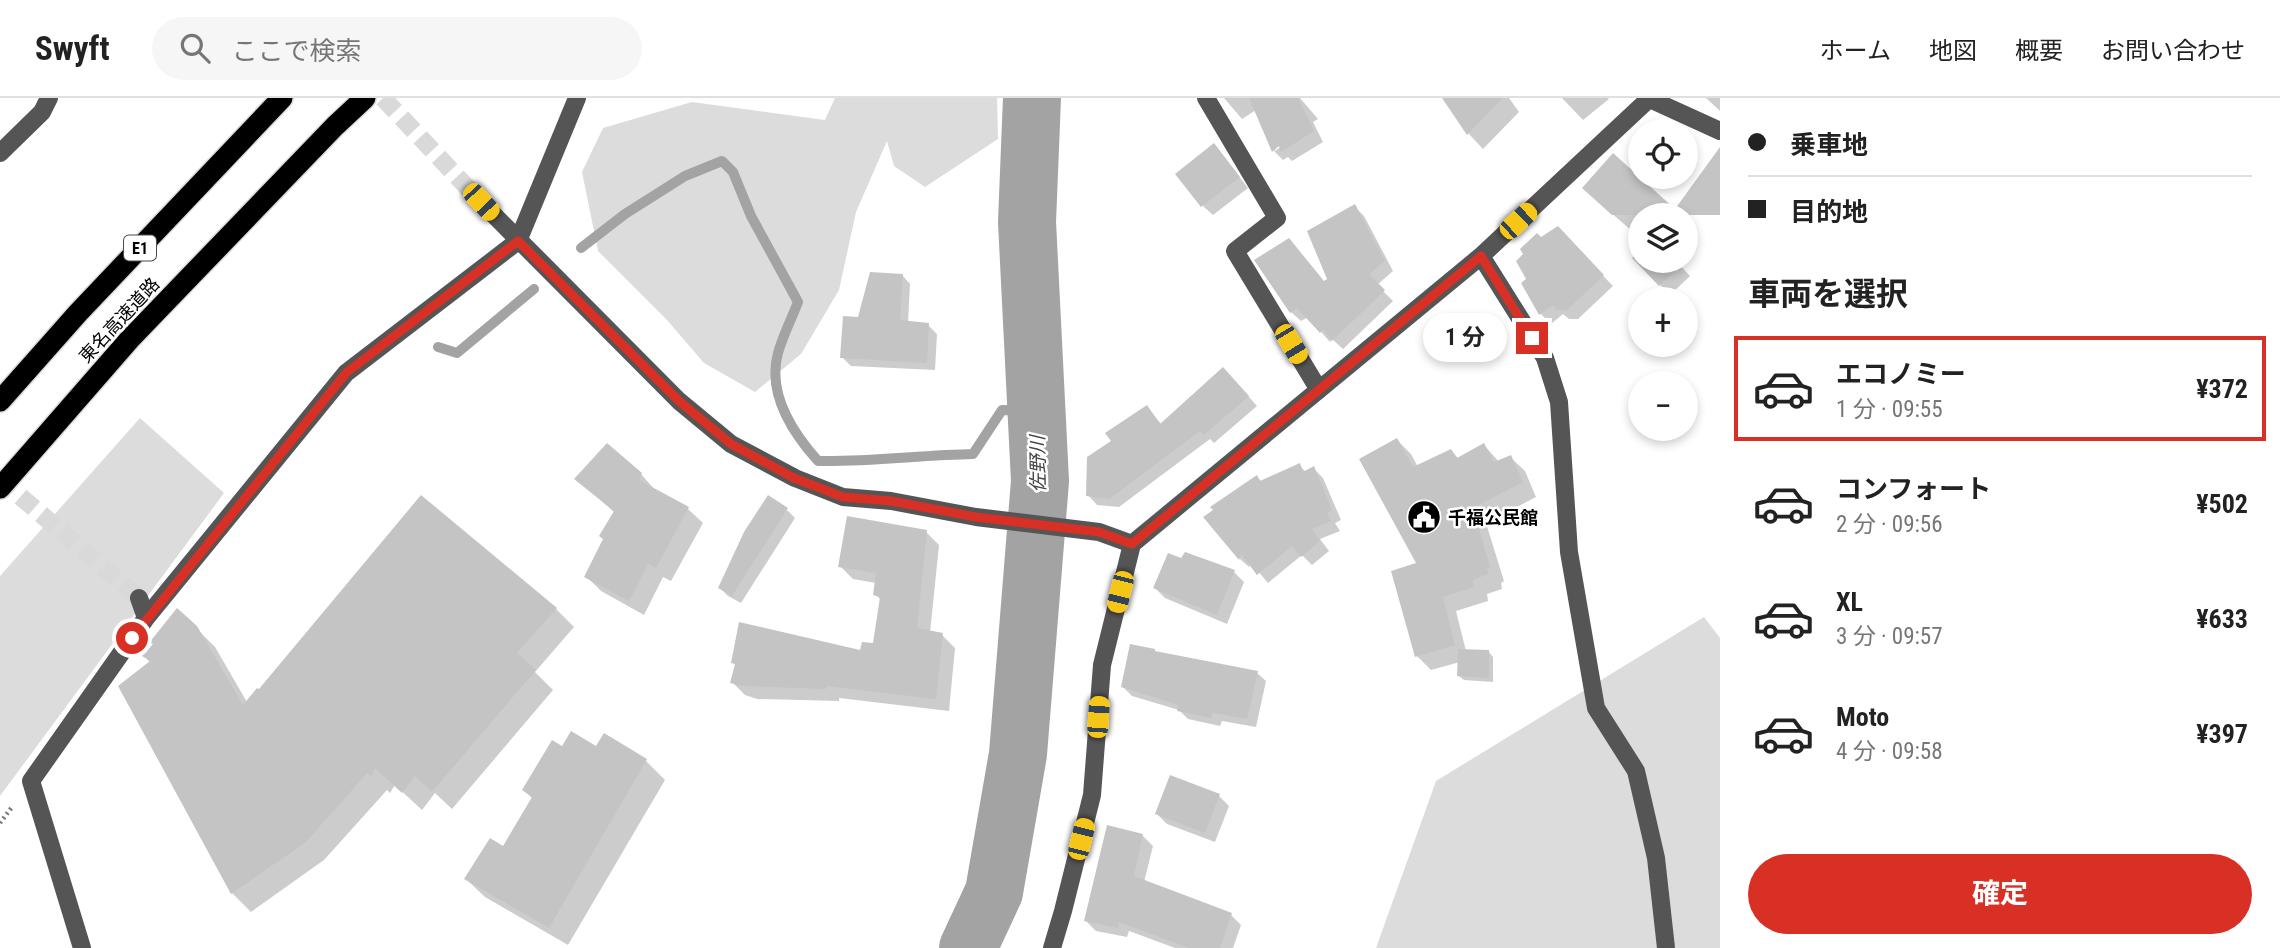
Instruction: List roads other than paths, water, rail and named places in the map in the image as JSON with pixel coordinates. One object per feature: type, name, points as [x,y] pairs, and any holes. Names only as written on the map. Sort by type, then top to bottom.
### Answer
[{"type":"highway","name":"東名高速道路","points":[[0,401],[78,313],[282,98]]},
{"type":"highway","name":"東名高速道路","points":[[0,488],[130,340],[335,125],[365,98]]},
{"type":"street","points":[[0,153],[42,112],[49,98]]},
{"type":"street","points":[[82,948],[31,781],[146,618],[346,373],[518,241],[577,98]]},
{"type":"street","points":[[1206,98],[1277,218],[1235,251],[1319,390]]},
{"type":"street","points":[[1052,948],[1092,795],[1102,665],[1132,544],[1481,256],[1650,98],[1720,131]]},
{"type":"street","points":[[481,202],[679,401],[731,444],[794,478],[843,497],[891,501],[976,517],[1099,532],[1132,544]]},
{"type":"street","points":[[1481,256],[1545,358],[1559,402],[1569,552],[1596,708],[1636,771],[1656,858],[1666,948]]},
{"type":"street","points":[[139,598],[146,618]]},
{"type":"waterway","name":"佐野川","points":[[968,948],[994,892],[1018,754],[1040,481],[1027,222],[1032,98]]},
{"type":"waterway","points":[[581,248],[625,214],[685,176],[722,161],[733,172],[751,216],[798,302],[778,353],[776,383],[791,425],[818,461],[973,454],[1002,410],[1037,411]]},
{"type":"waterway","points":[[438,347],[457,353],[534,289]]},
{"type":"tunnel","points":[[383,98],[481,202]]},
{"type":"tunnel","points":[[0,479],[139,598]]},
{"type":"place","name":"千福公民館","points":[[1424,517]]}]
